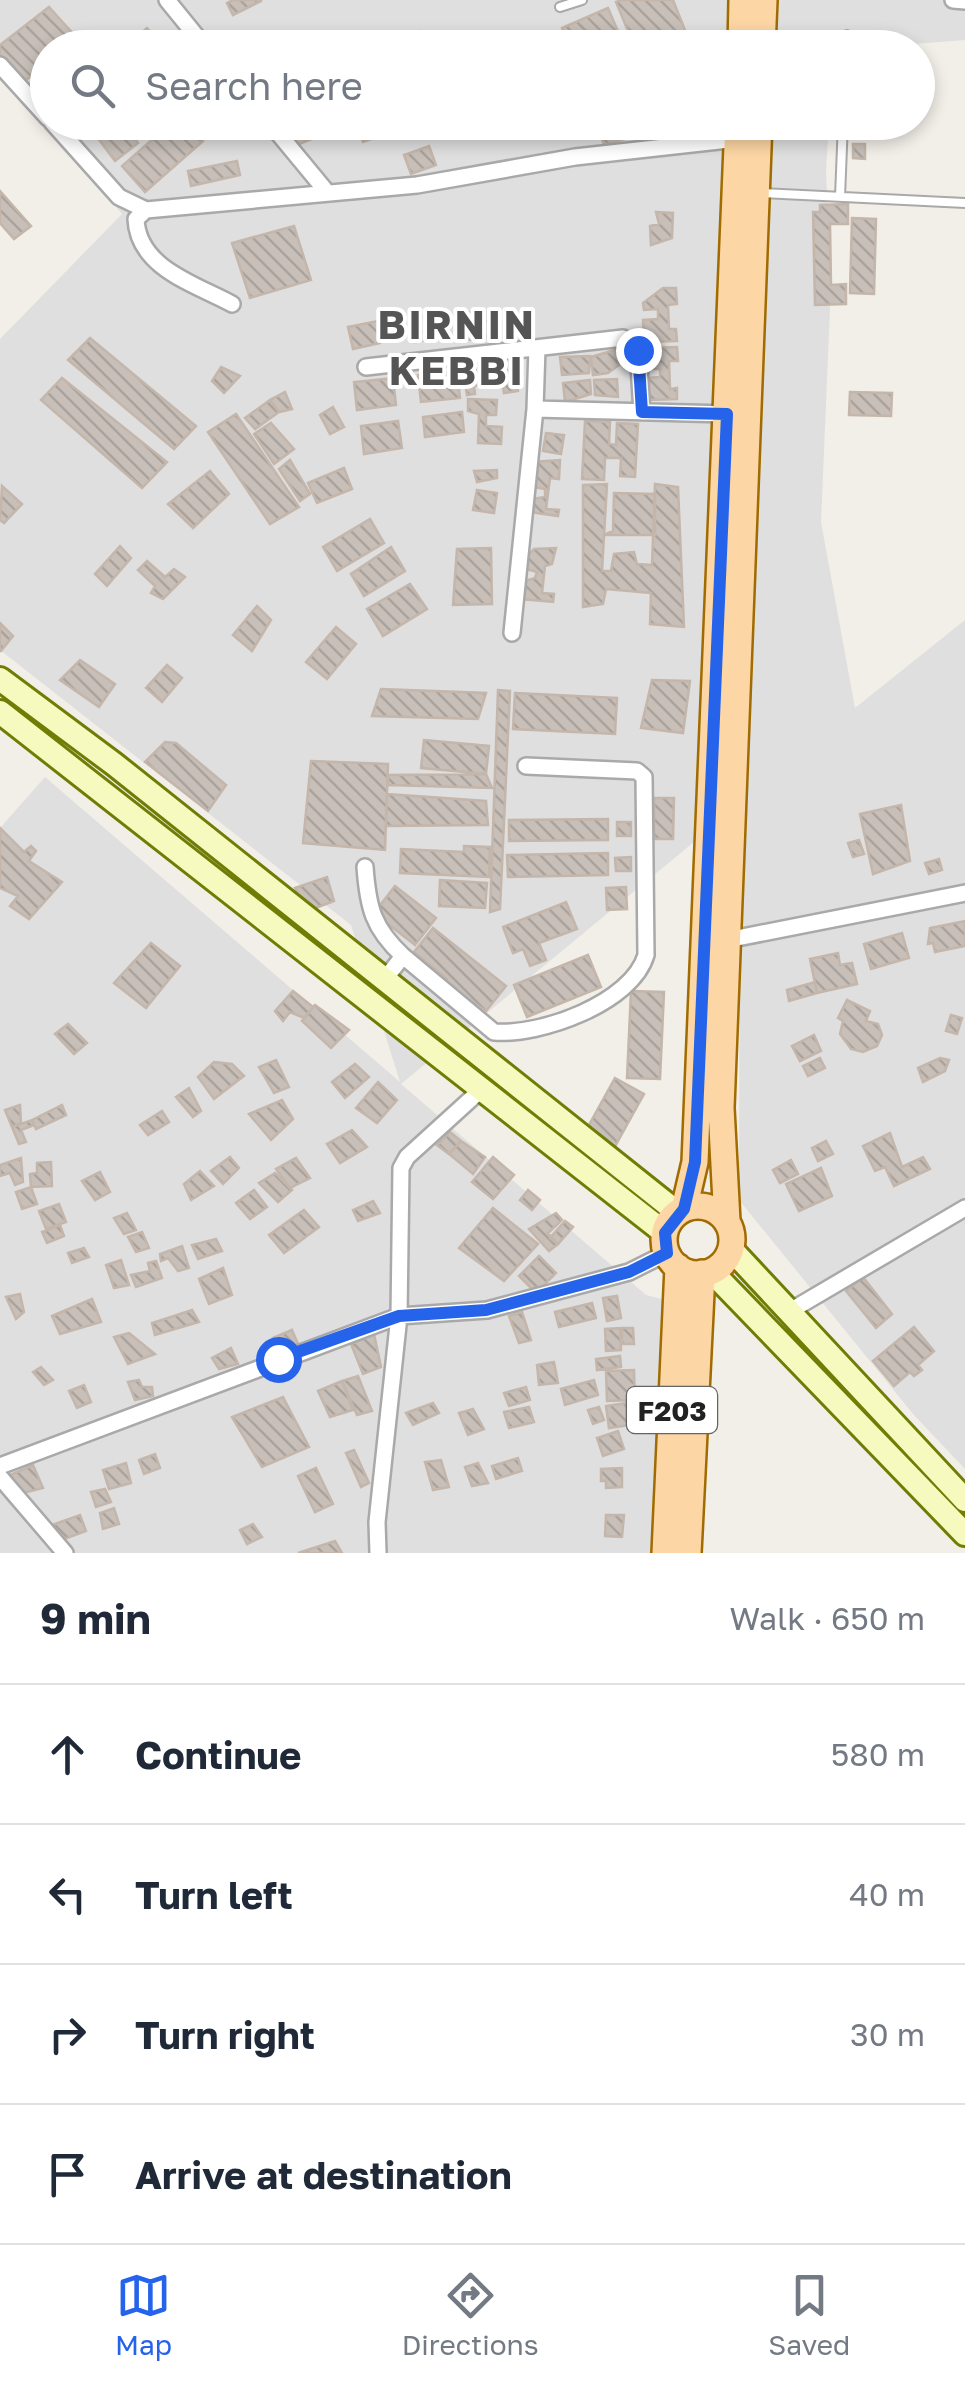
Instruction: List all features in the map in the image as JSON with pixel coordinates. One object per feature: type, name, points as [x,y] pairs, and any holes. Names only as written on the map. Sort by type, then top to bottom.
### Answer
[{"type":"main road","points":[[741,30],[742,0]]},
{"type":"main road","points":[[763,30],[764,0]]},
{"type":"main road","name":"F203","points":[[665,1553],[683,1246],[695,1162],[737,140]]},
{"type":"main road","points":[[683,1246],[731,1249],[720,1151],[758,140]]},
{"type":"main road","points":[[683,1246],[712,1208],[727,1221]]},
{"type":"main road","name":"F203","points":[[683,1246],[688,1553]]},
{"type":"street","points":[[167,0],[191,30]]},
{"type":"street","points":[[953,0],[965,1]]},
{"type":"street","points":[[0,65],[30,98]]},
{"type":"street","points":[[68,140],[119,197],[146,210],[417,185],[683,140]]},
{"type":"street","points":[[284,140],[326,191]]},
{"type":"street","points":[[146,210],[136,219],[144,250],[158,264],[232,304]]},
{"type":"street","points":[[366,367],[623,338],[638,350],[642,412]]},
{"type":"street","points":[[512,633],[535,409],[536,348]]},
{"type":"street","points":[[535,409],[727,414]]},
{"type":"street","points":[[4,690],[385,979],[683,1246],[922,1474],[965,1500]]},
{"type":"street","points":[[0,712],[683,1246]]},
{"type":"street","points":[[365,868],[368,908],[380,934],[494,1032],[531,1032],[625,989],[641,971],[646,955],[644,777],[638,771],[526,766]]},
{"type":"street","points":[[726,940],[965,893]]},
{"type":"street","points":[[367,998],[403,956]]},
{"type":"street","points":[[378,1553],[377,1522],[399,1316],[401,1168],[407,1157],[483,1088]]},
{"type":"street","points":[[790,1311],[965,1208]]},
{"type":"street","points":[[0,1466],[399,1316],[486,1310],[629,1272],[683,1246]]},
{"type":"street","points":[[731,1249],[790,1311],[922,1474],[965,1534]]},
{"type":"street","points":[[0,1477],[65,1553]]},
{"type":"lane","points":[[560,8],[582,0]]},
{"type":"lane","points":[[840,197],[842,140]]},
{"type":"lane","points":[[756,193],[965,204]]},
{"type":"shaded area","points":[[0,0],[965,0],[965,40],[935,42],[935,30],[30,30],[30,105],[0,69]]},
{"type":"shaded area","points":[[60,140],[828,140],[831,285],[821,522],[855,708],[965,620],[965,1469],[913,1414],[739,1200],[740,804],[401,1084],[646,1295],[687,1305],[675,1553],[0,1553],[0,828],[45,777],[400,1082],[351,925],[0,650],[0,339],[122,214]]},
{"type":"building","points":[[673,0],[685,30],[628,30],[616,2]]},
{"type":"building","points":[[261,1],[233,15],[227,3]]},
{"type":"building","points":[[49,7],[70,30],[30,30],[30,77],[19,86],[0,65],[0,45]]},
{"type":"building","points":[[608,8],[617,30],[563,30]]},
{"type":"building","points":[[99,140],[136,140],[138,143],[115,161]]},
{"type":"building","points":[[152,140],[203,141],[145,192],[122,166]]},
{"type":"building","points":[[853,144],[865,144],[865,159],[853,158]]},
{"type":"building","points":[[429,146],[436,165],[411,174],[404,155]]},
{"type":"building","points":[[237,161],[240,175],[191,186],[188,171]]},
{"type":"building","points":[[0,191],[31,226],[14,239],[0,223]]},
{"type":"building","points":[[848,204],[848,224],[830,224],[831,285],[846,284],[846,304],[815,305],[813,212],[820,212],[820,205]]},
{"type":"building","points":[[656,212],[673,213],[672,238],[651,245],[650,226],[659,224]]},
{"type":"building","points":[[852,218],[876,219],[874,294],[850,293]]},
{"type":"building","points":[[294,226],[311,280],[250,298],[232,243]]},
{"type":"building","points":[[663,288],[676,288],[677,304],[668,305],[669,329],[676,329],[677,341],[644,342],[643,320],[658,319],[658,309],[644,310],[643,303]]},
{"type":"building","points":[[496,311],[511,337],[467,340],[465,313]]},
{"type":"building","points":[[440,312],[445,337],[415,342],[411,316]]},
{"type":"building","points":[[378,321],[380,343],[353,349],[348,327]]},
{"type":"building","points":[[90,338],[196,426],[174,449],[68,360]]},
{"type":"building","points":[[677,347],[678,361],[669,361],[670,389],[677,388],[677,399],[649,400],[648,378],[660,377],[660,369],[647,369],[647,348]]},
{"type":"building","points":[[618,349],[619,365],[608,373],[593,375],[591,357]]},
{"type":"building","points":[[590,356],[589,373],[562,375],[560,357]]},
{"type":"building","points":[[514,360],[518,391],[504,393],[502,382],[474,386],[475,394],[467,395],[462,366],[481,364],[482,375],[496,373],[494,363]]},
{"type":"building","points":[[221,367],[240,376],[224,393],[212,381]]},
{"type":"building","points":[[457,371],[460,398],[421,402],[418,375]]},
{"type":"building","points":[[62,378],[167,462],[142,488],[41,400]]},
{"type":"building","points":[[393,378],[396,405],[357,410],[354,382]]},
{"type":"building","points":[[617,379],[618,397],[595,395],[594,380]]},
{"type":"building","points":[[590,380],[591,394],[565,402],[563,383]]},
{"type":"building","points":[[285,392],[292,409],[279,412],[270,400]]},
{"type":"building","points":[[850,392],[892,393],[891,416],[849,415]]},
{"type":"building","points":[[468,399],[497,400],[496,415],[486,415],[486,426],[502,427],[501,444],[478,443],[479,414],[468,411]]},
{"type":"building","points":[[270,400],[279,412],[255,429],[245,418]]},
{"type":"building","points":[[333,407],[344,427],[330,434],[320,415]]},
{"type":"building","points":[[462,412],[464,432],[425,437],[423,417]]},
{"type":"building","points":[[236,414],[299,507],[270,524],[208,432]]},
{"type":"building","points":[[398,421],[402,448],[364,454],[361,426]]},
{"type":"building","points":[[585,421],[610,422],[609,444],[616,445],[617,423],[638,424],[635,477],[620,476],[621,458],[605,458],[604,480],[582,479]]},
{"type":"building","points":[[271,423],[294,449],[274,464],[254,434]]},
{"type":"building","points":[[546,433],[564,435],[561,454],[543,451]]},
{"type":"building","points":[[290,460],[310,494],[300,501],[279,469]]},
{"type":"building","points":[[560,460],[559,479],[550,478],[546,509],[559,510],[558,516],[529,512],[531,499],[545,497],[545,489],[527,486],[531,462]]},
{"type":"building","points":[[344,468],[352,489],[317,503],[308,483]]},
{"type":"building","points":[[497,470],[497,478],[477,482],[474,471]]},
{"type":"building","points":[[210,471],[229,494],[193,528],[168,504]]},
{"type":"building","points":[[607,484],[602,571],[611,571],[614,554],[634,552],[637,564],[652,565],[655,484],[678,487],[684,627],[650,624],[651,593],[606,589],[603,604],[583,607],[583,485]]},
{"type":"building","points":[[2,486],[22,504],[4,523],[0,520]]},
{"type":"building","points":[[477,490],[497,493],[494,513],[473,510]]},
{"type":"building","points":[[614,493],[655,494],[655,535],[604,535],[613,531]]},
{"type":"building","points":[[370,519],[384,543],[337,571],[323,547]]},
{"type":"building","points":[[120,546],[131,558],[107,586],[95,574]]},
{"type":"building","points":[[391,547],[405,571],[364,596],[351,574]]},
{"type":"building","points":[[491,548],[492,604],[453,605],[457,549]]},
{"type":"building","points":[[556,548],[552,564],[545,566],[542,593],[554,594],[553,602],[521,599],[522,582],[535,578],[537,572],[523,568],[525,559],[534,549]]},
{"type":"building","points":[[147,561],[165,577],[174,569],[185,577],[163,599],[151,593],[155,586],[138,570]]},
{"type":"building","points":[[410,584],[427,609],[383,636],[367,609]]},
{"type":"building","points":[[257,606],[271,620],[252,651],[233,635]]},
{"type":"building","points":[[0,623],[13,636],[1,651],[0,650]]},
{"type":"building","points":[[336,627],[356,644],[327,679],[306,662]]},
{"type":"building","points":[[80,660],[115,684],[99,707],[60,680]]},
{"type":"building","points":[[167,665],[182,678],[162,702],[146,688]]},
{"type":"building","points":[[652,680],[690,681],[683,733],[641,728]]},
{"type":"building","points":[[381,689],[486,693],[478,719],[372,716]]},
{"type":"building","points":[[498,690],[510,691],[500,909],[490,912]]},
{"type":"building","points":[[515,693],[617,698],[615,734],[513,729]]},
{"type":"building","points":[[424,740],[489,746],[486,774],[421,768]]},
{"type":"building","points":[[165,742],[176,743],[226,785],[208,811],[145,762]]},
{"type":"building","points":[[311,761],[388,764],[385,850],[303,843]]},
{"type":"building","points":[[486,774],[492,788],[388,785],[388,775]]},
{"type":"building","points":[[387,794],[486,801],[488,825],[386,826]]},
{"type":"building","points":[[654,798],[674,798],[673,839],[654,839]]},
{"type":"building","points":[[901,805],[910,861],[873,874],[860,814]]},
{"type":"building","points":[[608,819],[608,840],[509,841],[509,820]]},
{"type":"building","points":[[617,822],[631,822],[631,836],[617,836]]},
{"type":"building","points":[[0,828],[24,852],[31,846],[36,851],[29,861],[62,882],[29,919],[10,906],[18,896],[0,888]]},
{"type":"building","points":[[859,840],[864,854],[853,857],[848,843]]},
{"type":"building","points":[[464,846],[490,847],[489,877],[400,873],[401,849],[464,852]]},
{"type":"building","points":[[608,853],[608,875],[508,877],[507,855]]},
{"type":"building","points":[[631,857],[631,871],[616,871],[615,858]]},
{"type":"building","points":[[939,859],[942,870],[929,874],[925,863]]},
{"type":"building","points":[[327,877],[334,901],[308,911],[295,888]]},
{"type":"building","points":[[440,880],[487,883],[485,908],[439,906]]},
{"type":"building","points":[[395,886],[436,918],[415,945],[374,913]]},
{"type":"building","points":[[626,887],[627,909],[607,910],[606,888]]},
{"type":"building","points":[[566,902],[577,929],[539,943],[546,960],[530,966],[523,949],[513,953],[503,927]]},
{"type":"building","points":[[965,921],[965,946],[935,952],[933,943],[928,944],[930,928]]},
{"type":"building","points":[[433,928],[506,986],[486,1011],[444,983],[447,979],[414,952]]},
{"type":"building","points":[[902,933],[909,958],[871,969],[864,944]]},
{"type":"building","points":[[151,943],[180,966],[146,1008],[114,983]]},
{"type":"building","points":[[838,953],[840,965],[852,963],[857,984],[817,993],[810,959]]},
{"type":"building","points":[[588,955],[601,987],[527,1017],[514,985]]},
{"type":"building","points":[[815,982],[817,993],[789,1001],[787,990]]},
{"type":"building","points":[[293,991],[313,1007],[304,1018],[290,1012],[283,1021],[275,1011]]},
{"type":"building","points":[[631,991],[664,992],[660,1079],[627,1078]]},
{"type":"building","points":[[847,1000],[870,1011],[866,1021],[878,1024],[882,1035],[877,1046],[863,1052],[851,1049],[840,1034],[843,1021],[838,1018]]},
{"type":"building","points":[[315,1005],[349,1030],[331,1048],[302,1021]]},
{"type":"building","points":[[951,1015],[962,1018],[957,1034],[946,1031]]},
{"type":"building","points":[[68,1024],[87,1043],[74,1054],[55,1034]]},
{"type":"building","points":[[814,1035],[821,1051],[800,1061],[792,1046]]},
{"type":"building","points":[[820,1058],[825,1068],[808,1076],[803,1066]]},
{"type":"building","points":[[940,1058],[949,1060],[945,1071],[923,1082],[918,1068]]},
{"type":"building","points":[[276,1060],[289,1087],[274,1093],[259,1067]]},
{"type":"building","points":[[214,1062],[232,1064],[244,1076],[214,1099],[198,1077]]},
{"type":"building","points":[[355,1064],[369,1077],[345,1098],[332,1082]]},
{"type":"building","points":[[615,1078],[644,1094],[613,1150],[584,1134]]},
{"type":"building","points":[[378,1082],[397,1100],[377,1123],[356,1108]]},
{"type":"building","points":[[189,1088],[201,1111],[193,1117],[176,1097]]},
{"type":"building","points":[[282,1100],[293,1119],[271,1140],[249,1114]]},
{"type":"building","points":[[20,1105],[21,1123],[12,1127],[5,1110]]},
{"type":"building","points":[[62,1105],[66,1115],[36,1129],[32,1120]]},
{"type":"building","points":[[162,1111],[169,1122],[148,1135],[140,1125]]},
{"type":"building","points":[[32,1120],[34,1125],[21,1130],[26,1142],[19,1144],[12,1127]]},
{"type":"building","points":[[352,1130],[367,1147],[340,1163],[327,1144]]},
{"type":"building","points":[[450,1132],[461,1141],[449,1154],[437,1145]]},
{"type":"building","points":[[890,1133],[902,1167],[923,1157],[930,1169],[894,1186],[885,1167],[875,1171],[863,1146]]},
{"type":"building","points":[[461,1141],[485,1157],[473,1174],[449,1154]]},
{"type":"building","points":[[826,1141],[833,1154],[818,1161],[812,1148]]},
{"type":"building","points":[[230,1157],[239,1168],[223,1184],[211,1171]]},
{"type":"building","points":[[493,1157],[514,1175],[493,1199],[472,1182]]},
{"type":"building","points":[[21,1158],[23,1182],[15,1185],[10,1173],[0,1176],[0,1165]]},
{"type":"building","points":[[296,1158],[310,1178],[290,1188],[276,1169]]},
{"type":"building","points":[[791,1160],[798,1174],[780,1183],[773,1170]]},
{"type":"building","points":[[51,1162],[52,1186],[31,1187],[30,1174],[37,1173],[37,1163]]},
{"type":"building","points":[[821,1168],[832,1196],[799,1211],[786,1184]]},
{"type":"building","points":[[200,1171],[214,1186],[191,1200],[184,1184]]},
{"type":"building","points":[[100,1172],[110,1192],[95,1200],[82,1181]]},
{"type":"building","points":[[275,1173],[292,1190],[278,1202],[259,1183]]},
{"type":"building","points":[[31,1187],[37,1204],[22,1209],[16,1192]]},
{"type":"building","points":[[254,1190],[267,1207],[250,1219],[236,1203]]},
{"type":"building","points":[[528,1190],[540,1200],[532,1210],[520,1200]]},
{"type":"building","points":[[373,1201],[380,1213],[358,1221],[353,1210]]},
{"type":"building","points":[[59,1204],[66,1222],[46,1229],[39,1211]]},
{"type":"building","points":[[493,1208],[538,1244],[504,1281],[459,1248]]},
{"type":"building","points":[[304,1210],[319,1227],[284,1253],[269,1235]]},
{"type":"building","points":[[127,1213],[136,1230],[124,1234],[114,1218]]},
{"type":"building","points":[[556,1213],[562,1220],[548,1233],[558,1244],[549,1251],[529,1229]]},
{"type":"building","points":[[565,1221],[573,1227],[558,1244],[550,1238]]},
{"type":"building","points":[[60,1225],[64,1236],[47,1243],[42,1232]]},
{"type":"building","points":[[142,1232],[149,1248],[136,1252],[128,1237]]},
{"type":"building","points":[[216,1239],[222,1251],[198,1259],[192,1245]]},
{"type":"building","points":[[182,1246],[189,1268],[178,1271],[168,1258],[161,1261],[160,1254]]},
{"type":"building","points":[[84,1248],[89,1257],[72,1263],[68,1253]]},
{"type":"building","points":[[539,1256],[556,1273],[536,1293],[519,1276]]},
{"type":"building","points":[[121,1260],[129,1285],[114,1288],[106,1265]]},
{"type":"building","points":[[156,1261],[162,1278],[136,1287],[131,1275],[150,1271],[148,1263]]},
{"type":"building","points":[[223,1268],[232,1295],[209,1304],[199,1279]]},
{"type":"building","points":[[863,1277],[892,1314],[876,1328],[846,1291]]},
{"type":"building","points":[[20,1294],[24,1312],[16,1319],[6,1297]]},
{"type":"building","points":[[617,1296],[621,1318],[607,1321],[603,1298]]},
{"type":"building","points":[[92,1299],[101,1322],[60,1334],[52,1316]]},
{"type":"building","points":[[592,1303],[596,1318],[559,1327],[555,1312]]},
{"type":"building","points":[[192,1310],[199,1322],[155,1335],[152,1323]]},
{"type":"building","points":[[522,1312],[531,1340],[519,1343],[509,1316]]},
{"type":"building","points":[[914,1327],[934,1351],[918,1365],[922,1370],[914,1376],[910,1372],[894,1386],[873,1361]]},
{"type":"building","points":[[620,1328],[621,1350],[606,1351],[605,1329]]},
{"type":"building","points":[[622,1328],[633,1328],[634,1344],[622,1344]]},
{"type":"building","points":[[292,1330],[298,1344],[279,1350],[273,1338]]},
{"type":"building","points":[[129,1333],[155,1354],[128,1364],[114,1337]]},
{"type":"building","points":[[374,1334],[381,1367],[363,1374],[351,1344]]},
{"type":"building","points":[[231,1348],[238,1364],[219,1369],[212,1358]]},
{"type":"building","points":[[620,1356],[621,1367],[597,1370],[596,1359]]},
{"type":"building","points":[[554,1362],[558,1383],[539,1385],[537,1365]]},
{"type":"building","points":[[41,1367],[53,1380],[44,1385],[33,1372]]},
{"type":"building","points":[[634,1370],[635,1400],[607,1401],[606,1371]]},
{"type":"building","points":[[358,1376],[372,1411],[357,1415],[342,1381]]},
{"type":"building","points":[[139,1380],[142,1387],[152,1387],[153,1396],[135,1400],[128,1382]]},
{"type":"building","points":[[594,1380],[598,1395],[565,1405],[561,1389]]},
{"type":"building","points":[[342,1381],[353,1410],[330,1417],[318,1391]]},
{"type":"building","points":[[84,1385],[91,1402],[77,1408],[69,1391]]},
{"type":"building","points":[[526,1387],[530,1400],[509,1406],[504,1393]]},
{"type":"building","points":[[283,1397],[309,1447],[262,1467],[232,1417]]},
{"type":"building","points":[[433,1403],[439,1413],[413,1425],[406,1413]]},
{"type":"building","points":[[627,1403],[630,1425],[609,1428],[606,1406]]},
{"type":"building","points":[[529,1407],[534,1422],[509,1428],[504,1412]]},
{"type":"building","points":[[599,1407],[604,1420],[593,1424],[588,1410]]},
{"type":"building","points":[[473,1409],[484,1429],[468,1435],[459,1413]]},
{"type":"building","points":[[618,1431],[624,1449],[603,1456],[597,1438]]},
{"type":"building","points":[[354,1450],[369,1483],[361,1487],[346,1453]]},
{"type":"building","points":[[155,1454],[160,1468],[144,1474],[139,1460]]},
{"type":"building","points":[[518,1458],[522,1471],[496,1479],[492,1466]]},
{"type":"building","points":[[441,1460],[449,1487],[433,1490],[425,1462]]},
{"type":"building","points":[[126,1463],[131,1483],[109,1489],[103,1470]]},
{"type":"building","points":[[478,1463],[488,1483],[472,1486],[465,1467]]},
{"type":"building","points":[[33,1465],[43,1488],[15,1495],[8,1476]]},
{"type":"building","points":[[316,1468],[333,1504],[315,1512],[298,1476]]},
{"type":"building","points":[[622,1468],[622,1487],[606,1488],[606,1481],[601,1481],[601,1469]]},
{"type":"building","points":[[105,1489],[111,1502],[96,1507],[91,1492]]},
{"type":"building","points":[[114,1508],[119,1524],[103,1529],[100,1513]]},
{"type":"building","points":[[80,1515],[86,1531],[59,1541],[52,1525]]},
{"type":"building","points":[[606,1515],[624,1515],[622,1537],[605,1536]]},
{"type":"building","points":[[253,1524],[262,1537],[247,1544],[240,1530]]},
{"type":"building","points":[[335,1541],[342,1553],[298,1553]]},
{"type":"district","name":"BIRNIN KEBBI","points":[[457,347]]},
{"type":"route","points":[[278,1359],[399,1316],[486,1310],[629,1272],[667,1253],[665,1233],[684,1209],[695,1162],[727,414],[642,412],[638,350]]}]
